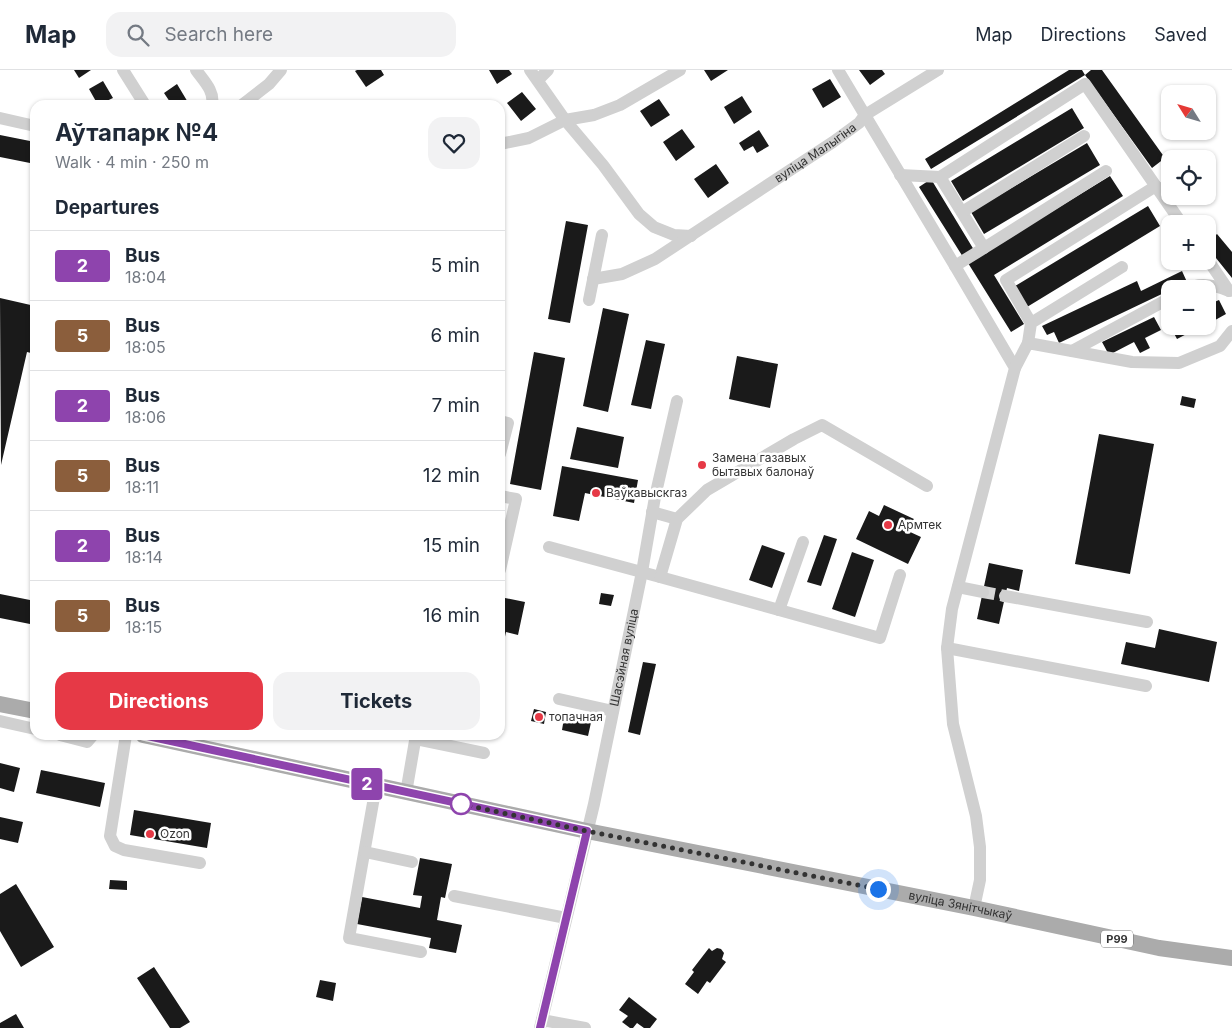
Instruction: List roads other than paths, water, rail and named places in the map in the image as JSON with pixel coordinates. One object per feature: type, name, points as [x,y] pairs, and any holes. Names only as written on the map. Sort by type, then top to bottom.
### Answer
[{"type":"main road","points":[[0,704],[30,710]]},
{"type":"main road","name":"вуліца Зянітчыкаў","points":[[195,741],[376,786],[587,831],[974,908],[1159,948],[1232,958]]},
{"type":"street","points":[[123,70],[142,100]]},
{"type":"street","points":[[196,70],[211,91],[213,100]]},
{"type":"street","points":[[248,100],[269,84],[281,70]]},
{"type":"street","points":[[548,70],[534,75],[565,120],[603,165],[639,214],[654,227],[674,235],[691,236]]},
{"type":"street","points":[[505,143],[529,138],[565,120],[594,115],[620,105],[680,70]]},
{"type":"street","points":[[838,70],[1015,368]]},
{"type":"street","name":"вуліца Малыгіна","points":[[593,279],[622,274],[655,259],[833,142],[859,123],[865,115],[938,70]]},
{"type":"street","points":[[900,174],[940,176],[1084,84],[1176,215]]},
{"type":"street","points":[[0,118],[30,125]]},
{"type":"street","points":[[962,212],[1084,136]]},
{"type":"street","points":[[955,266],[1106,171]]},
{"type":"street","points":[[940,176],[984,248]]},
{"type":"street","points":[[974,908],[980,880],[980,846],[976,816],[953,724],[947,648],[952,609],[1015,368],[1028,342],[1031,323],[1006,280],[1156,186]]},
{"type":"street","points":[[589,300],[602,235]]},
{"type":"street","points":[[1031,323],[1122,267]]},
{"type":"street","points":[[1215,270],[1231,294]]},
{"type":"street","points":[[1216,286],[1231,294]]},
{"type":"street","points":[[1072,351],[1161,303]]},
{"type":"street","points":[[1028,342],[1132,362],[1179,363],[1220,346],[1232,331]]},
{"type":"street","name":"Шасэйная вуліца","points":[[541,1024],[614,711],[652,512],[677,401]]},
{"type":"street","points":[[505,422],[508,422],[505,434]]},
{"type":"street","points":[[660,577],[677,519],[707,490],[794,438],[822,425],[927,486]]},
{"type":"street","points":[[505,497],[516,499],[505,548]]},
{"type":"street","points":[[652,512],[677,519]]},
{"type":"street","points":[[779,610],[803,542]]},
{"type":"street","points":[[548,547],[880,638],[900,575]]},
{"type":"street","points":[[958,587],[983,592]]},
{"type":"street","points":[[1005,596],[1147,622]]},
{"type":"street","points":[[947,648],[1146,686]]},
{"type":"street","points":[[558,699],[614,711]]},
{"type":"street","points":[[0,720],[30,728]]},
{"type":"street","points":[[125,740],[110,836],[115,846],[124,850],[200,863]]},
{"type":"street","points":[[406,792],[415,740]]},
{"type":"street","points":[[429,740],[484,753]]},
{"type":"street","points":[[376,786],[349,938],[421,952]]},
{"type":"street","points":[[365,852],[412,862]]},
{"type":"street","points":[[454,896],[566,918]]},
{"type":"street","points":[[541,1024],[585,1028]]},
{"type":"tunnel","points":[[983,592],[1005,596]]},
{"type":"place","name":"Замена газавых бытавых балонаў","points":[[702,465]]},
{"type":"place","name":"Ваўкавыскгаз","points":[[596,493]]},
{"type":"place","name":"Армтек","points":[[888,525]]},
{"type":"place","name":"топачная","points":[[539,717]]},
{"type":"place","name":"Ozon","points":[[150,834]]}]
